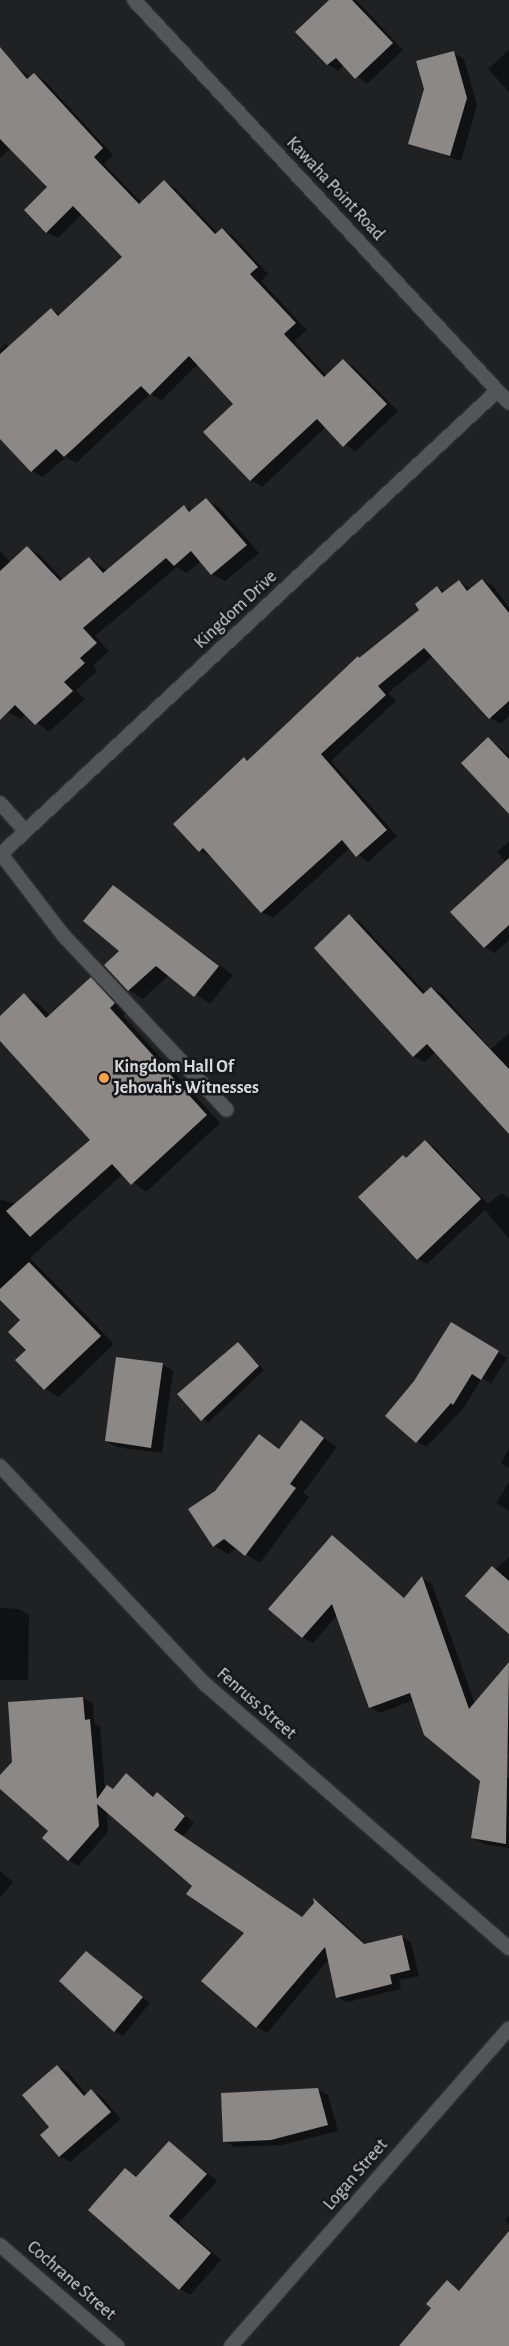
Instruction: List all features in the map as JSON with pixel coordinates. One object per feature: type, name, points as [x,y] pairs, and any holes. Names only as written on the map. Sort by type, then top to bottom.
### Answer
[{"type":"street","name":"Kawaha Point Road","points":[[134,0],[509,404]]},
{"type":"street","name":"Kingdom Drive","points":[[1,854],[497,390]]},
{"type":"street","points":[[0,803],[25,831]]},
{"type":"street","points":[[1,854],[64,936],[227,1110]]},
{"type":"street","name":"Fenruss Street","points":[[0,1466],[205,1684],[509,1948]]},
{"type":"street","name":"Logan Street","points":[[231,2346],[509,2029]]},
{"type":"street","name":"Cochrane Street","points":[[0,2245],[117,2346]]},
{"type":"building","points":[[329,0],[352,0],[393,43],[355,79],[336,58],[327,65],[295,32]]},
{"type":"building","points":[[0,47],[27,79],[34,73],[103,148],[94,157],[139,204],[164,180],[215,234],[222,228],[258,267],[250,274],[296,323],[284,334],[324,377],[343,359],[387,404],[343,447],[317,419],[250,481],[203,432],[233,404],[189,356],[150,395],[141,386],[64,457],[56,449],[31,472],[0,439],[0,354],[51,308],[58,316],[122,257],[73,206],[46,233],[24,210],[47,187],[0,139]]},
{"type":"building","points":[[454,51],[467,98],[450,156],[408,144],[424,89],[416,61]]},
{"type":"building","points":[[206,498],[247,545],[211,575],[191,551],[174,566],[166,558],[83,628],[97,643],[80,658],[85,663],[64,682],[73,691],[35,725],[15,705],[0,720],[0,571],[27,546],[60,581],[89,557],[103,573],[184,505],[189,512]]},
{"type":"building","points":[[482,579],[509,613],[509,701],[489,719],[424,648],[378,686],[386,695],[321,754],[387,830],[356,857],[342,840],[261,913],[203,848],[199,852],[173,824],[244,757],[247,761],[358,656],[359,658],[419,610],[415,604],[437,586],[442,593],[459,580],[467,591]]},
{"type":"building","points":[[488,737],[509,759],[509,814],[461,763]]},
{"type":"building","points":[[509,858],[509,925],[484,948],[450,912]]},
{"type":"building","points":[[113,885],[219,966],[194,997],[156,966],[128,991],[104,965],[119,951],[83,921]]},
{"type":"building","points":[[349,914],[423,994],[431,987],[509,1069],[509,1134],[427,1044],[413,1057],[314,948]]},
{"type":"building","name":"Kingdom Hall Of Jehovah's Witnesses","points":[[91,977],[115,1003],[110,1008],[207,1115],[131,1185],[112,1164],[30,1237],[6,1211],[90,1140],[0,1041],[0,1016],[24,993],[46,1018]]},
{"type":"building","points":[[425,1140],[481,1199],[417,1260],[358,1197],[403,1155],[406,1158]]},
{"type":"building","points":[[29,1262],[101,1336],[44,1390],[15,1360],[26,1350],[8,1332],[20,1320],[0,1300],[0,1289]]},
{"type":"building","points":[[451,1322],[499,1351],[481,1380],[472,1374],[453,1405],[451,1403],[416,1443],[385,1416],[414,1381]]},
{"type":"building","points":[[238,1342],[259,1366],[201,1421],[177,1394]]},
{"type":"building","points":[[116,1357],[163,1363],[151,1448],[105,1441]]},
{"type":"building","points":[[301,1420],[324,1438],[290,1484],[296,1488],[245,1556],[224,1539],[213,1547],[188,1509],[215,1491],[259,1434],[279,1449]]},
{"type":"building","points":[[332,1535],[404,1598],[422,1576],[469,1709],[509,1662],[506,1844],[471,1838],[480,1781],[424,1735],[410,1693],[369,1708],[332,1604],[302,1638],[268,1609]]},
{"type":"building","points":[[492,1566],[509,1581],[509,1634],[465,1596]]},
{"type":"building","points":[[83,1697],[85,1720],[90,1719],[97,1799],[107,1785],[113,1789],[126,1773],[153,1797],[157,1792],[185,1816],[174,1830],[302,1917],[314,1903],[313,1898],[364,1944],[402,1935],[410,1970],[390,1975],[392,1984],[336,1998],[325,1947],[256,2028],[201,1981],[244,1933],[186,1894],[192,1886],[97,1804],[99,1826],[68,1861],[42,1838],[48,1831],[0,1789],[0,1775],[12,1762],[8,1702]]},
{"type":"building","points":[[86,1951],[143,1997],[114,2032],[59,1981]]},
{"type":"building","points":[[57,2065],[84,2096],[91,2089],[111,2112],[59,2157],[40,2135],[49,2127],[22,2095]]},
{"type":"building","points":[[318,2088],[328,2125],[271,2140],[223,2142],[221,2093]]},
{"type":"building","points":[[169,2141],[207,2174],[169,2216],[211,2253],[179,2290],[88,2210],[125,2168],[136,2177]]},
{"type":"building","points":[[509,2231],[509,2346],[399,2346],[431,2308],[426,2304],[447,2280],[459,2291]]},
{"type":"place","name":"Kingdom Hall Of Jehovah's Witnesses","points":[[104,1078]]}]
